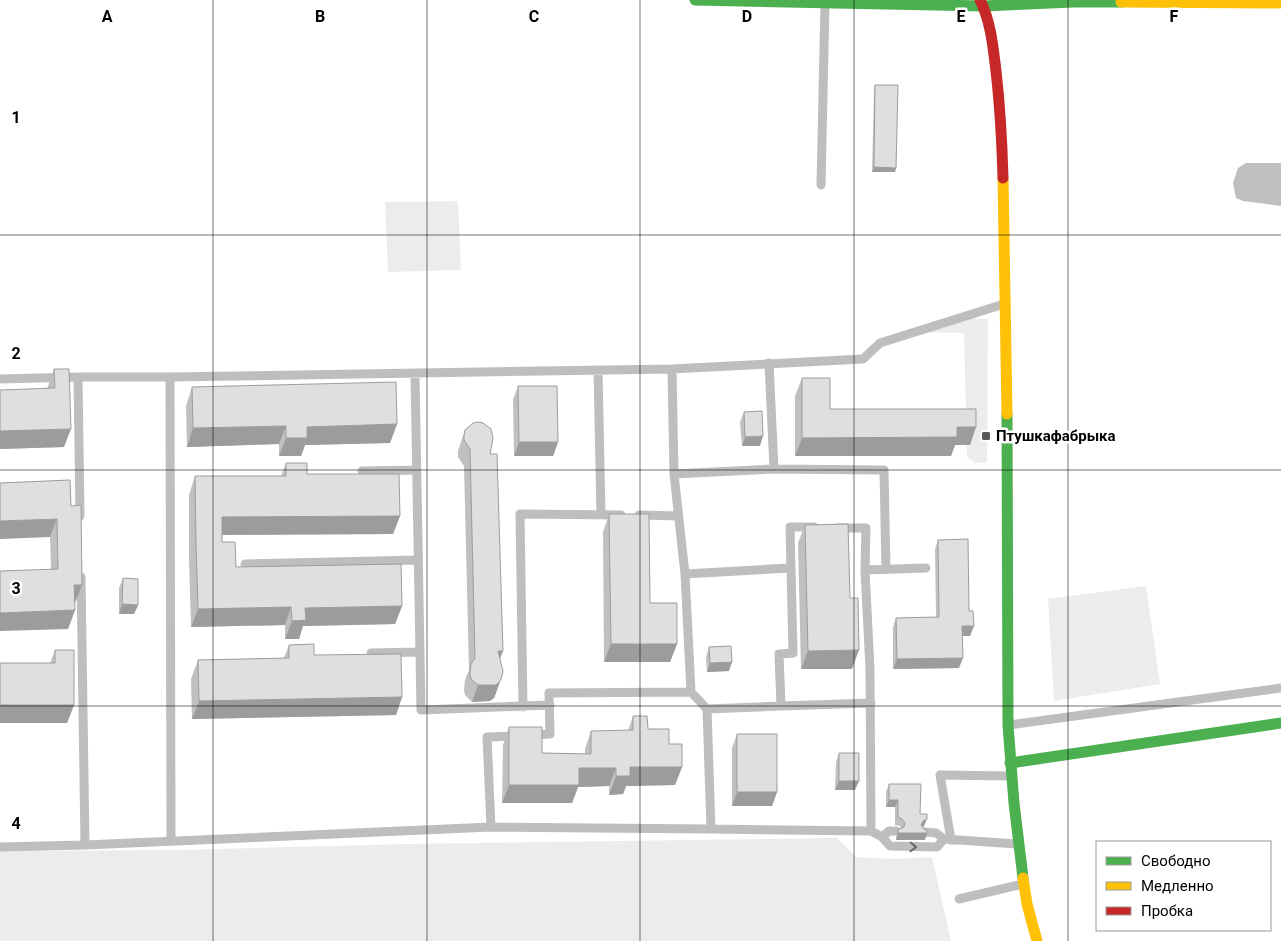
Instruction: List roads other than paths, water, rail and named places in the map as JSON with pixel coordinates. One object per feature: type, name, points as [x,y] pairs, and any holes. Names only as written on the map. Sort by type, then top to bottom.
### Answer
[{"type":"main road","points":[[695,0],[982,3],[1117,1],[1281,3]]},
{"type":"main road","points":[[982,3],[992,34],[1002,147],[1006,303],[1008,725],[1010,763],[1023,884],[1037,941]]},
{"type":"main road","points":[[1010,763],[1281,723]]},
{"type":"lane","points":[[822,184],[825,2]]},
{"type":"lane","points":[[0,379],[672,369],[863,358],[880,343],[1006,303]]},
{"type":"lane","points":[[768,363],[774,469]]},
{"type":"lane","points":[[672,369],[674,474],[685,574],[691,692],[707,709],[711,829]]},
{"type":"lane","points":[[598,370],[601,515]]},
{"type":"lane","points":[[415,374],[421,710],[550,705]]},
{"type":"lane","points":[[78,377],[80,527]]},
{"type":"lane","points":[[170,377],[171,841]]},
{"type":"lane","points":[[674,474],[774,469],[884,470],[886,569]]},
{"type":"lane","points":[[362,471],[417,470]]},
{"type":"lane","points":[[523,707],[520,514],[678,516]]},
{"type":"lane","points":[[781,706],[779,654],[793,653],[790,527],[866,528],[865,570],[871,703],[871,831]]},
{"type":"lane","points":[[245,564],[418,560]]},
{"type":"lane","points":[[81,567],[85,846]]},
{"type":"lane","points":[[685,574],[790,568]]},
{"type":"lane","points":[[865,570],[926,568]]},
{"type":"lane","points":[[371,653],[420,652]]},
{"type":"lane","points":[[1008,725],[1281,688]]},
{"type":"lane","points":[[491,827],[487,737],[550,734],[549,693],[691,692]]},
{"type":"lane","points":[[707,709],[871,703]]},
{"type":"lane","points":[[948,839],[940,775],[1012,776]]},
{"type":"lane","points":[[0,847],[85,846],[491,827],[871,831],[882,837],[890,846],[919,847],[937,846],[948,839]]},
{"type":"lane","points":[[882,837],[889,831],[896,831]]},
{"type":"lane","points":[[925,832],[936,833],[948,839],[1018,844]]},
{"type":"lane","points":[[959,899],[1023,884]]},
{"type":"place","name":"Птушкафабрыка","points":[[986,436]]}]
